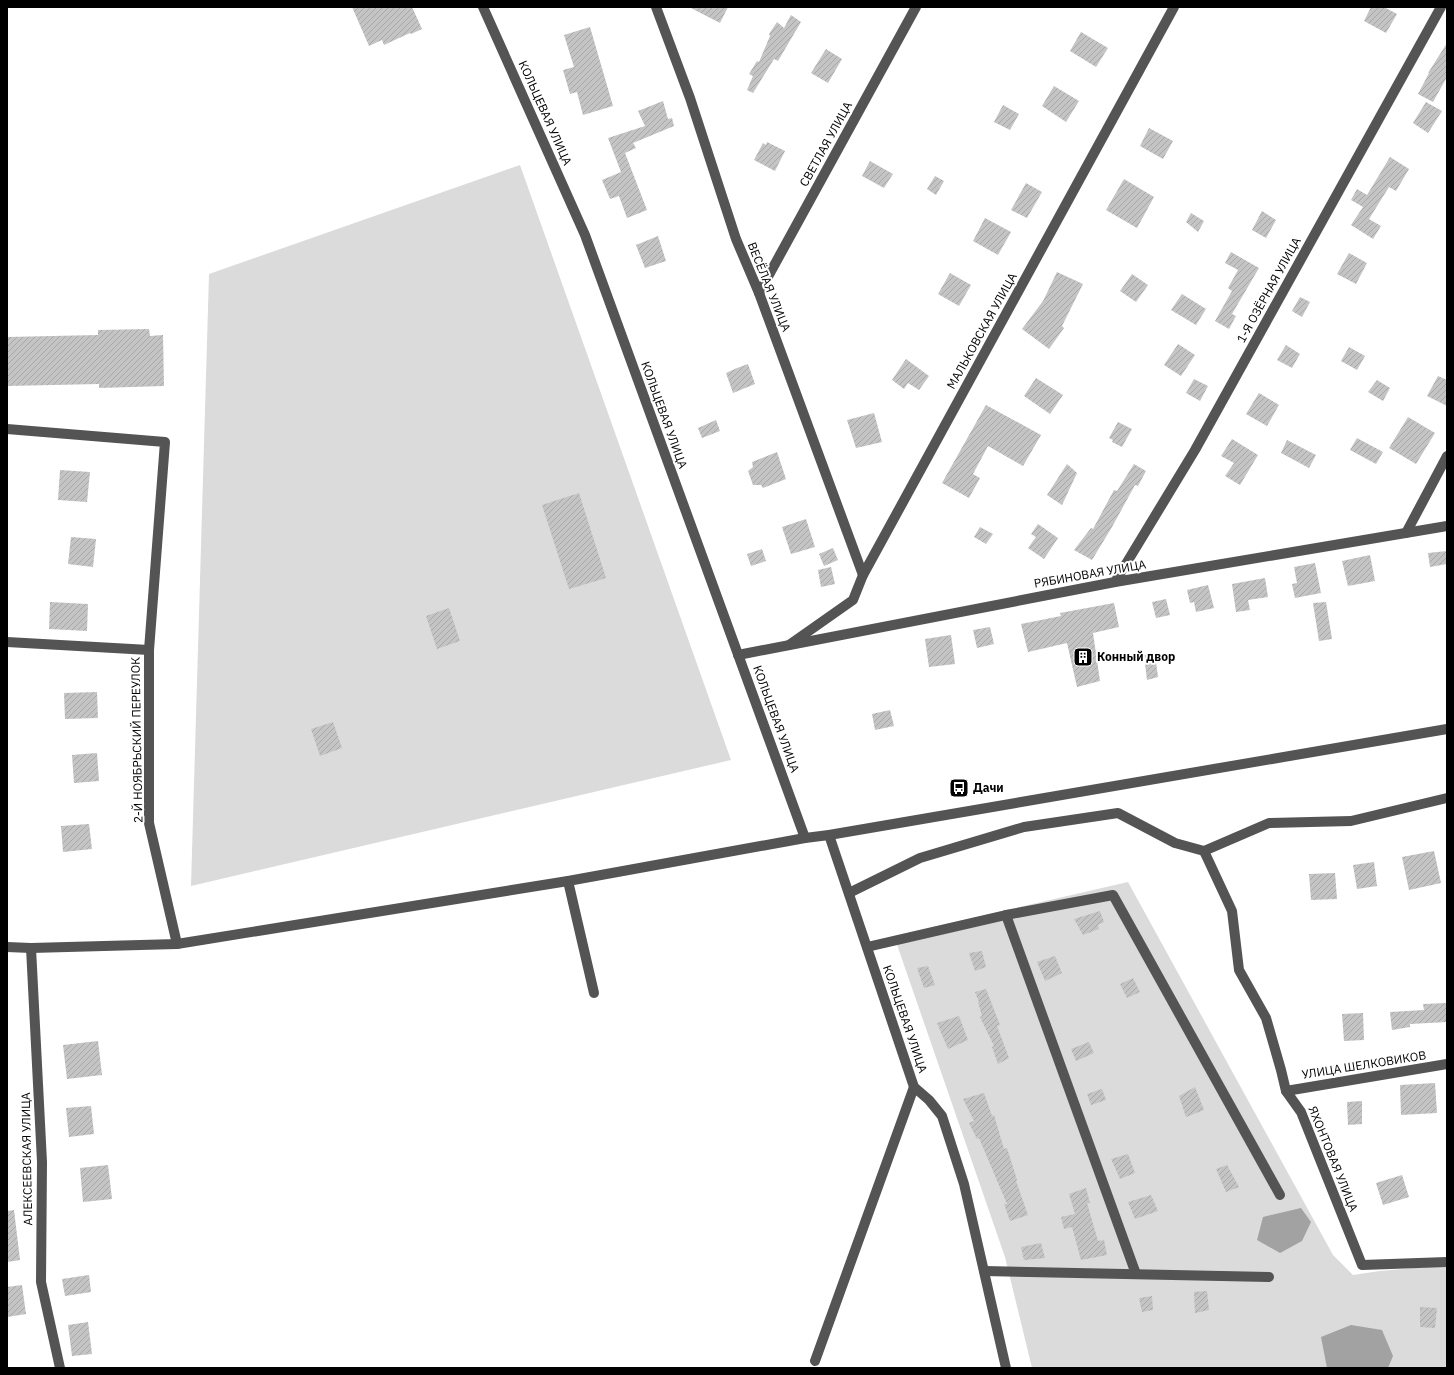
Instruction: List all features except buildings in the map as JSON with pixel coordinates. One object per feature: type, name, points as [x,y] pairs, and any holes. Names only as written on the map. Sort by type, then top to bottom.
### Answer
[{"type":"street","name":"КОЛЬЦЕВАЯ УЛИЦА","points":[[483,7],[585,235],[805,838]]},
{"type":"street","name":"ВЕСЁЛАЯ УЛИЦА","points":[[656,7],[690,98],[736,239],[759,293],[863,575]]},
{"type":"street","name":"СВЕТЛАЯ УЛИЦА","points":[[759,293],[916,7]]},
{"type":"street","name":"МАЛЬКОВСКАЯ УЛИЦА","points":[[789,644],[853,600],[863,575],[1174,7]]},
{"type":"street","name":"1-Я ОЗЁРНАЯ УЛИЦА","points":[[1115,582],[1195,450],[1441,7]]},
{"type":"street","points":[[7,428],[165,442],[149,650]]},
{"type":"street","points":[[1406,533],[1447,456]]},
{"type":"street","name":"РЯБИНОВАЯ УЛИЦА","points":[[738,655],[1115,582],[1447,526]]},
{"type":"street","name":"2-Й НОЯБРЬСКИЙ ПЕРЕУЛОК","points":[[7,642],[149,650],[149,823],[177,944]]},
{"type":"street","points":[[7,947],[31,948],[177,944],[568,881],[805,838],[1447,730]]},
{"type":"street","points":[[849,893],[920,858],[1024,827],[1118,813],[1175,844],[1204,851],[1269,823],[1351,821],[1447,798]]},
{"type":"street","name":"КОЛЬЦЕВАЯ УЛИЦА","points":[[830,835],[914,1087],[929,1100],[942,1116],[964,1184],[1006,1368]]},
{"type":"street","name":"ЯХОНТОВАЯ УЛИЦА","points":[[1204,851],[1232,911],[1239,970],[1266,1018],[1286,1091],[1301,1112],[1362,1265],[1447,1262]]},
{"type":"street","points":[[568,881],[594,993]]},
{"type":"street","points":[[867,947],[1006,915],[1113,895],[1280,1195]]},
{"type":"street","points":[[1006,915],[1136,1274]]},
{"type":"street","name":"АЛЕКСЕЕВСКАЯ УЛИЦА","points":[[31,948],[42,1162],[41,1282],[60,1368]]},
{"type":"street","name":"УЛИЦА ШЕЛКОВИКОВ","points":[[1286,1091],[1447,1064]]},
{"type":"street","points":[[815,1361],[914,1087]]},
{"type":"street","points":[[984,1271],[1269,1278]]},
{"type":"shaded area","points":[[520,165],[731,760],[191,886],[209,274]]},
{"type":"shaded area","points":[[1128,882],[1333,1255],[1353,1275],[1447,1265],[1447,1368],[1032,1368],[1005,1257],[894,936]]},
{"type":"shaded area","points":[[1301,1208],[1311,1222],[1302,1241],[1280,1253],[1257,1240],[1263,1217]]},
{"type":"shaded area","points":[[1351,1325],[1382,1330],[1393,1356],[1388,1368],[1327,1368],[1321,1337]]},
{"type":"place","name":"Конный двор","points":[[1083,657]]},
{"type":"place","name":"Дачи","points":[[959,788]]}]
